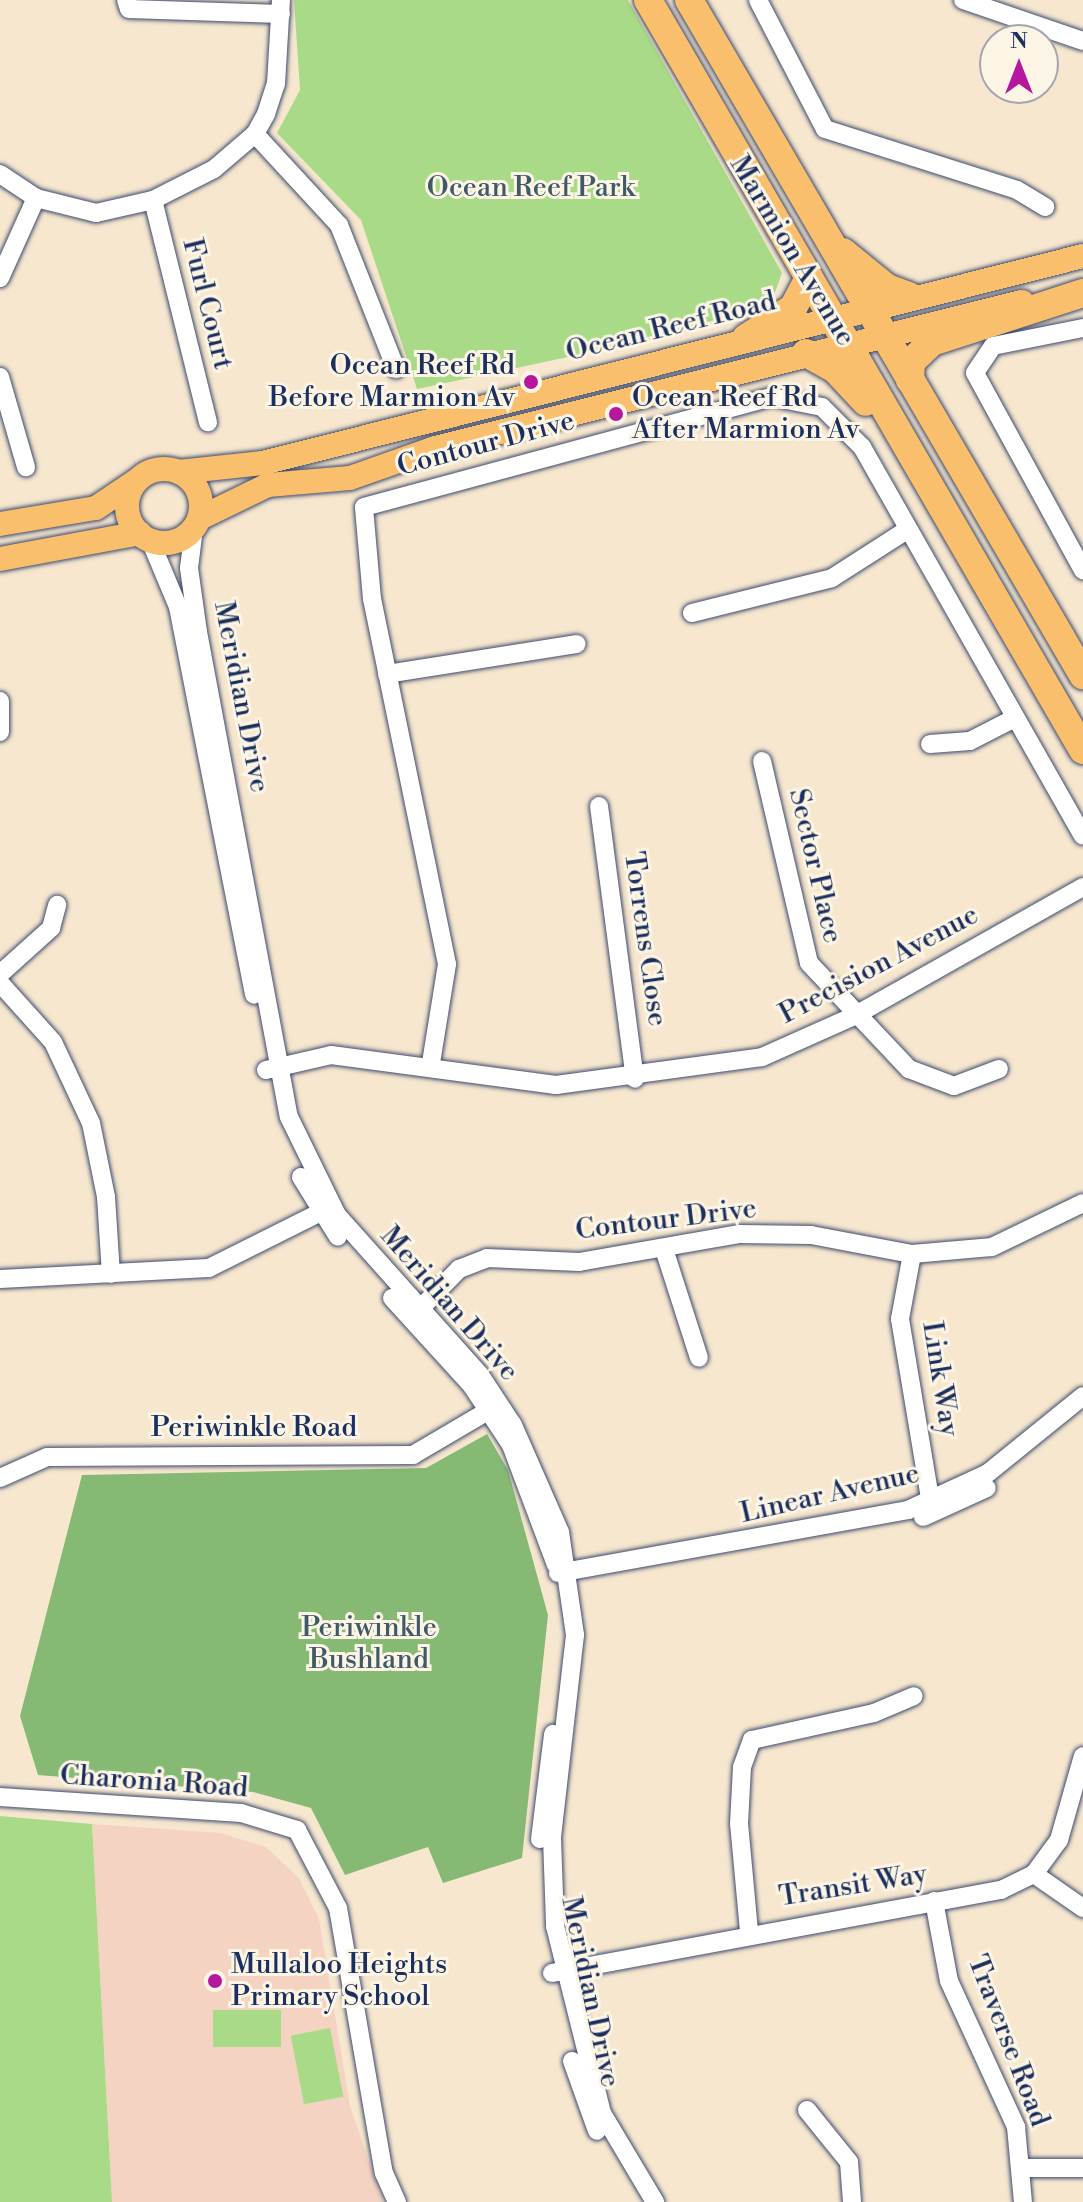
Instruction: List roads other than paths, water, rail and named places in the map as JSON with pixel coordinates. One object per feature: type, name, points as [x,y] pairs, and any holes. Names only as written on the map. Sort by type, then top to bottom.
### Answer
[{"type":"highway","name":"Marmion Avenue","points":[[648,0],[1083,750]]},
{"type":"highway","name":"Marmion Avenue","points":[[689,0],[1083,675]]},
{"type":"highway","points":[[829,243],[909,296]]},
{"type":"highway","points":[[746,338],[793,308],[809,278]]},
{"type":"highway","points":[[910,380],[911,362],[932,342],[1083,292]]},
{"type":"highway","points":[[806,353],[854,387],[926,508],[958,536]]},
{"type":"main road","name":"Ocean Reef Road","points":[[179,472],[263,463],[832,315],[1083,256]]},
{"type":"main road","name":"Ocean Reef Road","points":[[197,523],[268,485],[367,474],[435,448],[883,332],[1083,292]]},
{"type":"main road","points":[[0,524],[96,508],[158,470],[179,472],[196,486],[197,523],[174,542],[145,537],[0,559]]},
{"type":"main road","points":[[139,479],[128,500],[145,537]]},
{"type":"street","points":[[0,174],[36,198],[96,213],[153,200],[214,169],[255,134],[276,84],[281,7],[129,9],[126,0]]},
{"type":"street","points":[[758,0],[825,129],[1017,190],[1045,207]]},
{"type":"street","points":[[963,0],[1083,41]]},
{"type":"street","points":[[255,134],[339,225],[396,369]]},
{"type":"street","points":[[0,278],[36,198]]},
{"type":"street","name":"Furl Court","points":[[153,200],[208,422]]},
{"type":"street","points":[[1083,328],[993,346],[975,373],[1083,570]]},
{"type":"street","points":[[0,377],[26,467]]},
{"type":"street","name":"Contour Drive","points":[[431,1063],[447,964],[387,674],[364,507],[478,473],[772,397],[822,407],[862,447],[904,532],[1083,836]]},
{"type":"street","name":"Meridian Drive","points":[[197,523],[191,591],[272,1069]]},
{"type":"street","points":[[692,613],[832,578],[904,532]]},
{"type":"street","name":"Meridian Drive","points":[[145,537],[178,607],[272,1069],[326,1210],[494,1408],[525,1473],[564,1580],[562,1654],[539,1850],[557,1972],[584,2103],[640,2202]]},
{"type":"street","points":[[387,674],[577,644]]},
{"type":"street","points":[[0,701],[0,732]]},
{"type":"street","points":[[930,744],[970,741],[1015,718]]},
{"type":"street","name":"Sector Place","points":[[762,761],[809,963],[854,1016],[909,1069],[954,1086],[999,1069]]},
{"type":"street","name":"Torrens Close","points":[[599,806],[635,1079]]},
{"type":"street","name":"Precision Avenue","points":[[272,1069],[331,1055],[431,1063],[556,1085],[635,1079],[762,1057],[854,1016],[1083,887]]},
{"type":"street","points":[[0,974],[51,928],[57,905]]},
{"type":"street","points":[[0,983],[53,1042],[91,1123],[106,1197],[111,1274]]},
{"type":"street","name":"Contour Drive","points":[[415,1313],[459,1269],[487,1258],[579,1262],[665,1252],[739,1234],[797,1234],[912,1254],[992,1247],[1083,1203]]},
{"type":"street","points":[[0,1279],[209,1268],[326,1210]]},
{"type":"street","points":[[665,1252],[699,1358]]},
{"type":"street","name":"Link Way","points":[[912,1254],[900,1319],[932,1508]]},
{"type":"street","name":"Linear Avenue","points":[[932,1508],[988,1473],[1083,1396]]},
{"type":"street","name":"Periwinkle Road","points":[[0,1478],[47,1457],[413,1455],[494,1408]]},
{"type":"street","name":"Linear Avenue","points":[[564,1580],[932,1508],[1004,1476],[1083,1412]]},
{"type":"street","points":[[749,1931],[739,1824],[742,1767],[752,1740],[874,1713],[914,1696]]},
{"type":"street","name":"Transit Way","points":[[557,1972],[749,1931],[1001,1890],[1034,1874],[1059,1840],[1083,1756]]},
{"type":"street","name":"Charonia Road","points":[[0,1797],[241,1813],[297,1830],[338,1908],[384,2173],[397,2202]]},
{"type":"street","points":[[1034,1874],[1083,1908]]},
{"type":"street","name":"Traverse Road","points":[[934,1901],[949,1981],[1000,2083],[1023,2168],[1023,2202]]},
{"type":"street","name":"Meridian Drive","points":[[557,1972],[602,2113],[655,2202]]},
{"type":"street","points":[[807,2110],[849,2162],[852,2202]]},
{"type":"street","points":[[1023,2168],[1083,2168]]},
{"type":"place","name":"Ocean Reef Rd Before Marmion Av","points":[[531,382]]},
{"type":"place","name":"Ocean Reef Rd After Marmion Av","points":[[616,414]]},
{"type":"place","name":"Mullaloo Heights Primary School","points":[[215,1981]]},
{"type":"park label","name":"Ocean Reef Park","points":[[531,188]]},
{"type":"park label","name":"Periwinkle Bushland","points":[[369,1644]]}]
